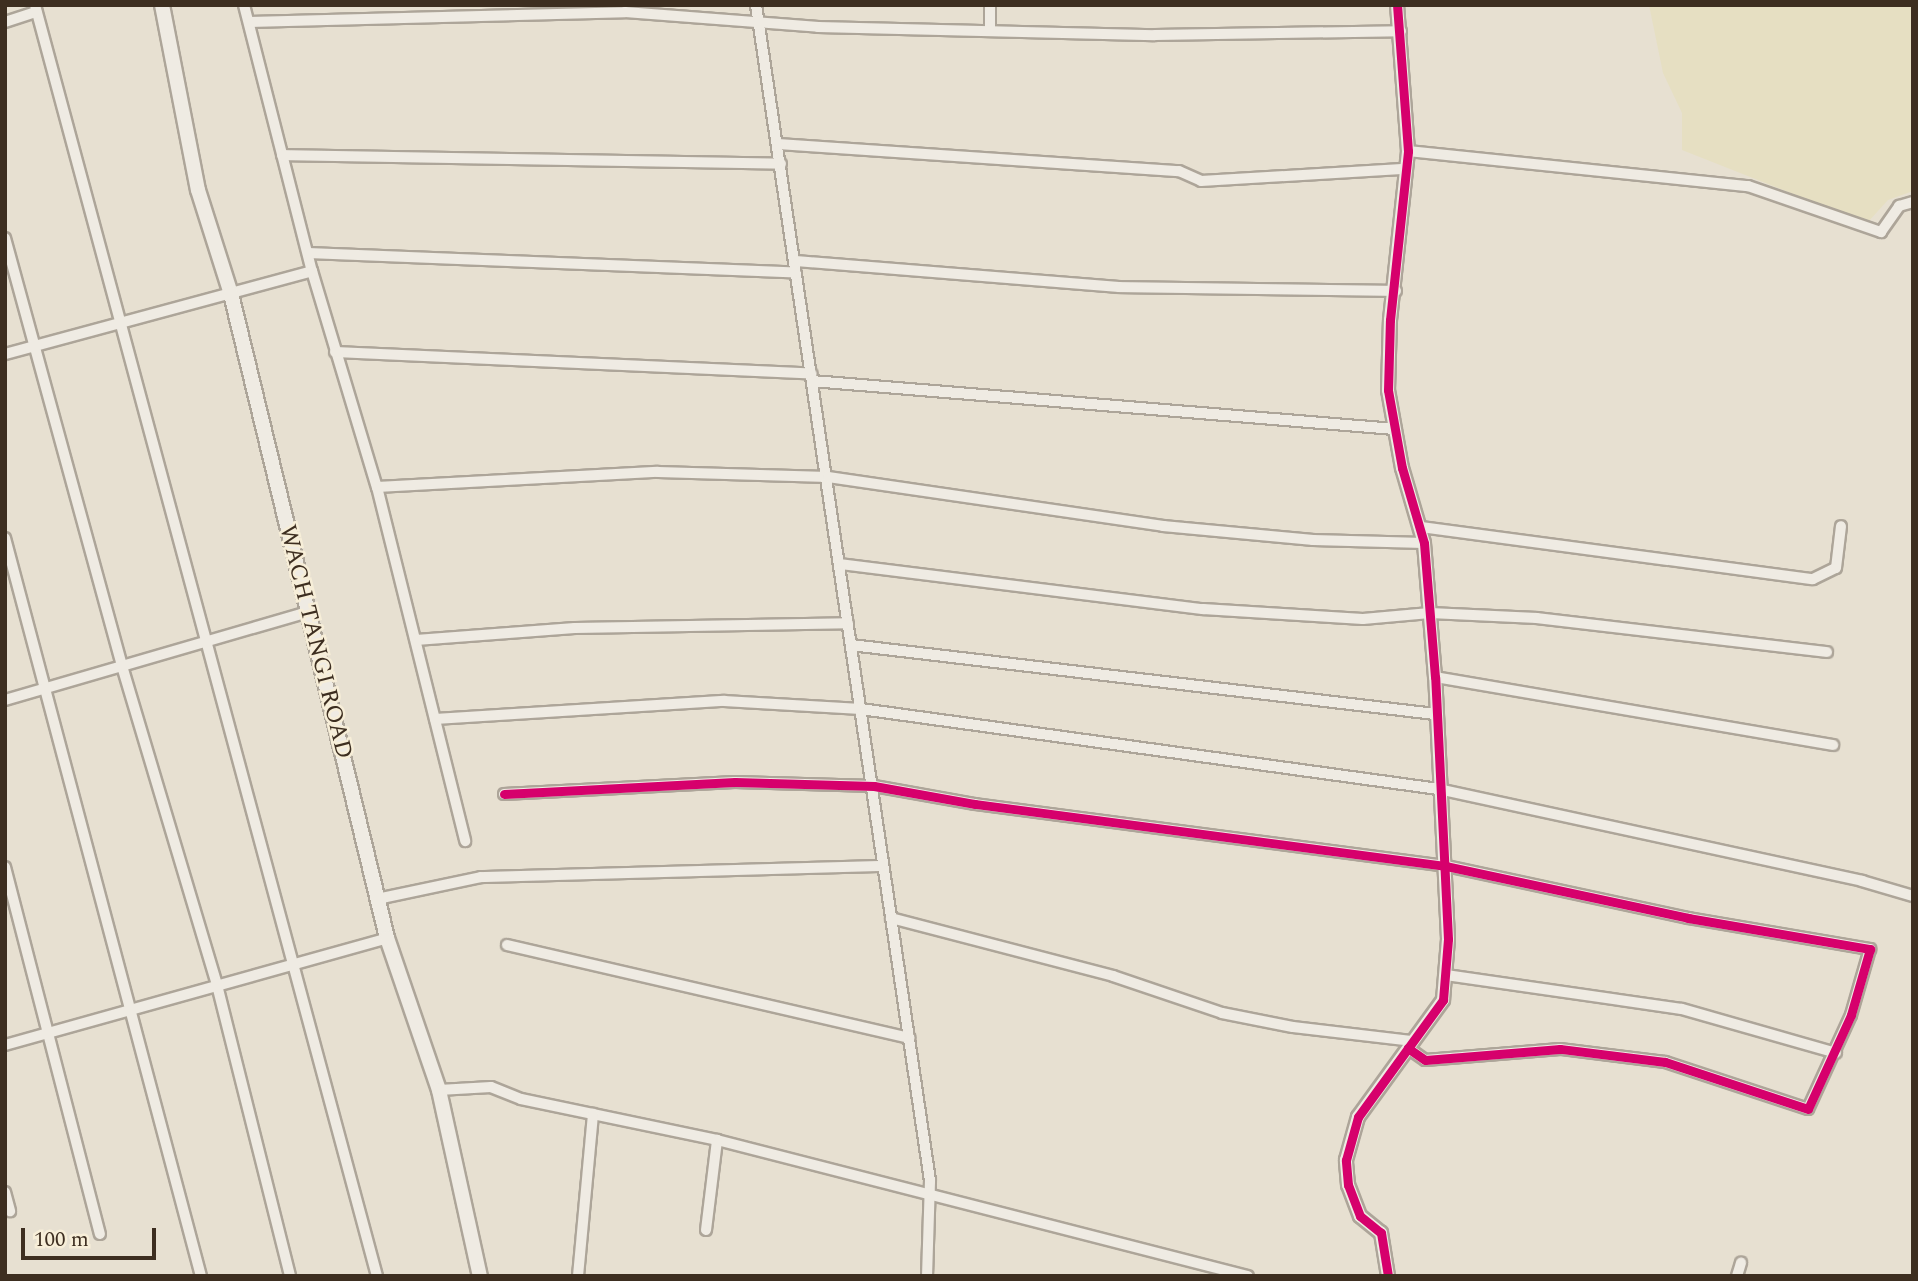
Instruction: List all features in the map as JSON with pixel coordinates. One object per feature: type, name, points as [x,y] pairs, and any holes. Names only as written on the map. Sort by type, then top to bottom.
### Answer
[{"type":"main road","name":"WACH TANGI ROAD","points":[[162,5],[198,190],[231,294],[387,938],[439,1090],[480,1276]]},
{"type":"street","points":[[244,5],[312,271],[377,486],[465,841]]},
{"type":"street","points":[[756,5],[874,786],[909,1038],[929,1194],[927,1276]]},
{"type":"street","points":[[990,5],[990,30]]},
{"type":"street","points":[[1388,1276],[1381,1233],[1360,1216],[1348,1185],[1346,1160],[1358,1118],[1443,1000],[1446,975],[1446,866],[1438,789],[1430,612],[1421,527],[1402,468],[1388,390],[1408,151],[1397,5]]},
{"type":"street","points":[[5,22],[36,8],[377,1276]]},
{"type":"street","points":[[249,22],[625,12],[759,22],[1155,35],[1401,31]]},
{"type":"street","points":[[778,144],[1180,172],[1201,181],[1406,169]]},
{"type":"street","points":[[1408,151],[1748,187],[1881,232],[1899,206],[1913,202]]},
{"type":"street","points":[[282,155],[781,164]]},
{"type":"street","points":[[5,239],[122,666],[217,985],[290,1276]]},
{"type":"street","points":[[308,253],[796,273]]},
{"type":"street","points":[[796,261],[1119,287],[1396,291]]},
{"type":"street","points":[[5,354],[121,325],[312,271]]},
{"type":"street","points":[[335,352],[811,377],[1395,429]]},
{"type":"street","points":[[377,486],[658,472],[828,477],[1163,526],[1313,540],[1423,543]]},
{"type":"street","points":[[1421,527],[1813,579],[1836,568],[1841,526]]},
{"type":"street","points":[[5,538],[201,1276]]},
{"type":"street","points":[[840,564],[1203,609],[1363,619],[1430,612],[1537,618],[1827,652]]},
{"type":"street","points":[[5,700],[308,612]]},
{"type":"street","points":[[416,640],[575,628],[848,623]]},
{"type":"street","points":[[851,645],[1435,714]]},
{"type":"street","points":[[1435,677],[1833,745]]},
{"type":"street","points":[[435,719],[724,701],[861,709],[1438,789],[1862,881],[1913,896]]},
{"type":"street","points":[[504,794],[735,782],[874,786],[975,804],[1446,866],[1688,918],[1870,949],[1836,1053],[1808,1109],[1665,1062],[1560,1049],[1425,1060],[1411,1045],[1222,1013],[1112,976],[891,918]]},
{"type":"street","points":[[377,899],[481,877],[883,866]]},
{"type":"street","points":[[5,867],[100,1234]]},
{"type":"street","points":[[5,1045],[387,938]]},
{"type":"street","points":[[507,945],[909,1038]]},
{"type":"street","points":[[1446,975],[1682,1009],[1836,1053]]},
{"type":"street","points":[[439,1090],[491,1087],[522,1099],[717,1140],[1248,1276]]},
{"type":"street","points":[[578,1276],[593,1114]]},
{"type":"street","points":[[706,1230],[717,1140]]},
{"type":"street","points":[[5,1192],[10,1211]]},
{"type":"street","points":[[1737,1276],[1741,1263]]},
{"type":"shaded area","points":[[1649,5],[1913,5],[1913,191],[1888,200],[1867,223],[1682,150],[1682,113],[1663,73]]},
{"type":"cycle path","points":[[1388,1276],[1381,1233],[1360,1216],[1348,1185],[1346,1160],[1358,1117],[1443,1000],[1448,939],[1435,677],[1424,543],[1402,468],[1388,390],[1390,320],[1408,151],[1397,5]]},
{"type":"cycle path","points":[[504,794],[735,782],[874,786],[975,804],[1446,866],[1688,918],[1870,949],[1851,1015],[1808,1109],[1665,1062],[1560,1049],[1425,1060],[1408,1048]]}]
